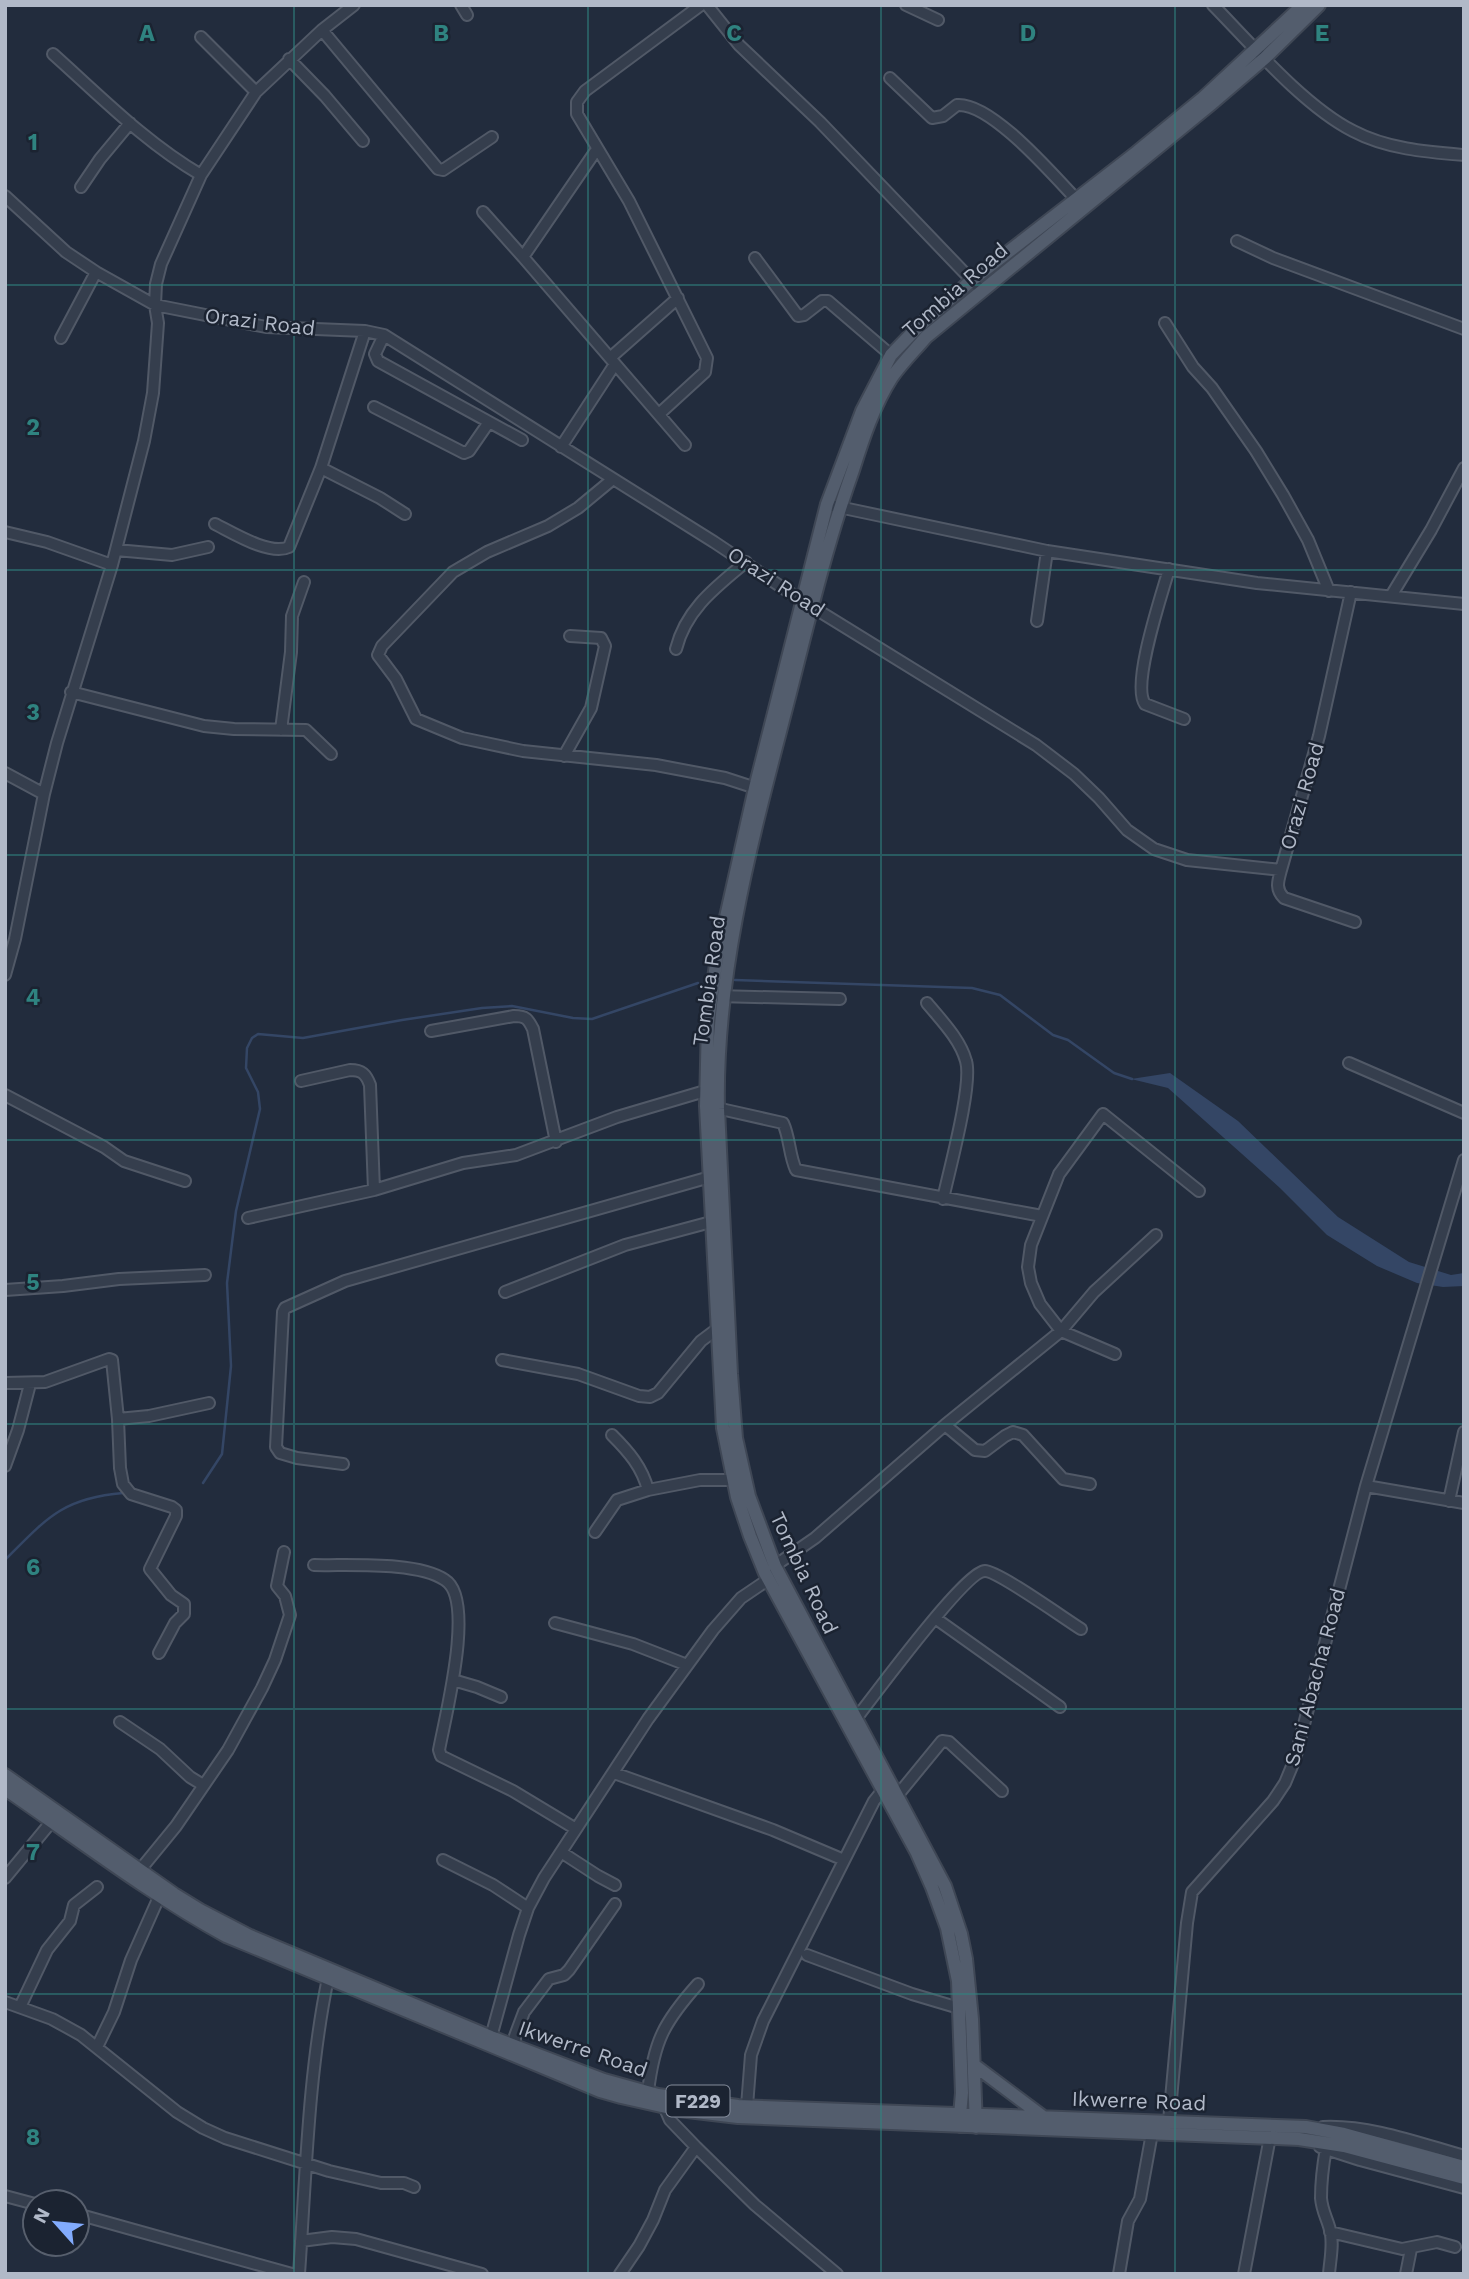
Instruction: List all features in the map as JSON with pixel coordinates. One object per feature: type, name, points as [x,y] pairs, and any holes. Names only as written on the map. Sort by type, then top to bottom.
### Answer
[{"type":"main road","name":"Tombia Road","points":[[770,1572],[736,1438],[712,1107],[705,1091],[716,996],[729,958],[760,790],[833,505],[862,411],[891,355],[918,327],[977,285],[1211,104],[1303,5]]},
{"type":"main road","name":"Tombia Road","points":[[833,505],[892,377],[1008,251],[1077,200],[1319,5]]},
{"type":"main road","name":"Tombia Road","points":[[716,996],[717,1066],[712,1107],[711,1222],[723,1428],[733,1480],[750,1536],[886,1786],[945,1886],[961,1934],[971,2001],[976,2121]]},
{"type":"main road","name":"Ikwerre Road","points":[[5,1775],[139,1870],[200,1910],[238,1930],[491,2037],[604,2080],[648,2092],[665,2101],[943,2115],[960,2121]]},
{"type":"main road","name":"Ikwerre Road","points":[[5,1788],[159,1897],[226,1936],[600,2091],[665,2101],[738,2118],[976,2121],[1152,2133],[1299,2139],[1344,2146],[1464,2178]]},
{"type":"main road","name":"Tombia Road","points":[[894,1799],[944,1919],[954,1956],[959,2008],[962,2093],[960,2121]]},
{"type":"main road","points":[[974,2065],[1042,2116]]},
{"type":"main road","points":[[943,2115],[958,2102],[962,2093]]},
{"type":"main road","name":"Ikwerre Road","points":[[976,2121],[1042,2116],[1306,2127],[1344,2134],[1464,2167]]},
{"type":"street","points":[[5,975],[15,939],[44,794],[71,692],[112,565],[144,441],[153,393],[158,334],[156,284],[162,264],[201,175],[256,92],[321,30],[355,5]]},
{"type":"street","points":[[659,414],[705,372],[707,366],[704,350],[629,201],[577,114],[578,102],[585,91],[701,5]]},
{"type":"street","points":[[707,5],[739,45],[820,121],[977,285]]},
{"type":"street","points":[[906,5],[938,20]]},
{"type":"street","points":[[1213,5],[1260,53],[1334,120],[1355,132],[1400,148],[1464,155]]},
{"type":"street","points":[[321,30],[438,169],[443,170],[492,137]]},
{"type":"street","points":[[201,37],[256,92]]},
{"type":"street","points":[[53,54],[172,158],[201,175]]},
{"type":"street","points":[[289,59],[363,141]]},
{"type":"street","points":[[890,78],[932,118],[943,116],[957,106],[974,107],[985,114],[1017,139],[1077,200]]},
{"type":"street","points":[[81,187],[130,123]]},
{"type":"street","points":[[523,257],[597,149]]},
{"type":"street","name":"Orazi Road","points":[[5,196],[66,252],[155,305],[266,327],[365,331],[384,335],[1036,745],[1100,798],[1127,830],[1154,849],[1187,860],[1281,870],[1320,736],[1351,592]]},
{"type":"street","points":[[484,212],[685,445]]},
{"type":"street","points":[[1237,241],[1273,258],[1464,328]]},
{"type":"street","points":[[755,258],[798,316],[804,315],[822,301],[828,301],[891,355]]},
{"type":"street","points":[[61,338],[96,272]]},
{"type":"street","points":[[561,447],[612,361],[678,298]]},
{"type":"street","points":[[1166,323],[1193,367],[1212,388],[1256,450],[1308,540],[1329,591]]},
{"type":"street","points":[[215,524],[260,545],[278,550],[285,549],[292,541],[321,468],[365,331]]},
{"type":"street","points":[[384,335],[375,354],[378,361],[522,440]]},
{"type":"street","points":[[374,407],[464,453],[469,451],[489,422]]},
{"type":"street","points":[[321,468],[405,514]]},
{"type":"street","points":[[1391,596],[1464,468]]},
{"type":"street","points":[[614,479],[578,508],[548,526],[487,552],[453,572],[382,646],[379,654],[396,679],[416,719],[462,738],[523,751],[656,765],[725,778],[760,790]]},
{"type":"street","points":[[833,505],[1047,551],[1329,591],[1464,604]]},
{"type":"street","points":[[5,532],[47,542],[112,565]]},
{"type":"street","points":[[116,550],[173,555],[208,547]]},
{"type":"street","points":[[1037,621],[1047,551]]},
{"type":"street","points":[[676,649],[684,626],[700,601],[746,562]]},
{"type":"street","points":[[1169,569],[1144,663],[1141,698],[1145,704],[1184,719]]},
{"type":"street","points":[[281,730],[291,653],[292,617],[304,582]]},
{"type":"street","points":[[564,755],[591,708],[605,646],[601,638],[570,636]]},
{"type":"street","points":[[71,692],[204,726],[306,730],[331,754]]},
{"type":"street","points":[[5,773],[44,794]]},
{"type":"street","points":[[1281,870],[1278,883],[1279,892],[1284,898],[1354,922]]},
{"type":"street","points":[[716,996],[840,999]]},
{"type":"street","points":[[927,1003],[962,1050],[967,1064],[967,1088],[943,1199]]},
{"type":"street","points":[[432,1031],[514,1016],[524,1016],[529,1020],[556,1142]]},
{"type":"street","points":[[1349,1063],[1464,1113]]},
{"type":"street","points":[[301,1081],[350,1070],[358,1070],[366,1075],[370,1085],[373,1190]]},
{"type":"street","points":[[248,1219],[373,1190],[463,1163],[516,1155],[556,1142],[617,1116],[705,1091]]},
{"type":"street","points":[[5,1095],[104,1147],[124,1161],[186,1181]]},
{"type":"street","points":[[712,1107],[783,1124],[796,1170],[1042,1216]]},
{"type":"street","points":[[1115,1354],[1061,1331],[1040,1304],[1029,1275],[1031,1245],[1059,1174],[1103,1114],[1199,1191]]},
{"type":"street","name":"Sani Abacha Road","points":[[1168,2121],[1192,1892],[1273,1801],[1285,1783],[1295,1759],[1366,1486],[1464,1160]]},
{"type":"street","points":[[343,1464],[297,1458],[279,1453],[276,1447],[285,1308],[345,1281],[710,1177]]},
{"type":"street","points":[[505,1292],[625,1245],[711,1222]]},
{"type":"street","points":[[491,2037],[528,1908],[648,1718],[726,1613],[770,1572],[815,1538],[945,1425],[1061,1331],[1094,1292],[1156,1235]]},
{"type":"street","points":[[5,1290],[119,1279],[205,1275]]},
{"type":"street","points":[[502,1360],[578,1374],[639,1396],[650,1397],[658,1393],[701,1341],[717,1329]]},
{"type":"street","points":[[5,1383],[45,1382],[111,1359],[123,1484],[131,1494],[176,1510],[176,1516],[150,1569],[171,1595],[184,1604],[184,1614],[175,1623],[159,1653]]},
{"type":"street","points":[[5,1466],[30,1384]]},
{"type":"street","points":[[118,1419],[149,1416],[209,1403]]},
{"type":"street","points":[[945,1425],[975,1450],[985,1451],[1013,1432],[1023,1435],[1063,1479],[1090,1484]]},
{"type":"street","points":[[1449,1501],[1464,1432]]},
{"type":"street","points":[[612,1435],[644,1474],[648,1490]]},
{"type":"street","points":[[595,1532],[617,1500],[648,1490],[700,1480],[733,1480]]},
{"type":"street","points":[[1366,1486],[1464,1503]]},
{"type":"street","points":[[139,1870],[176,1826],[228,1750],[262,1688],[290,1615],[285,1595],[277,1586],[284,1552]]},
{"type":"street","points":[[314,1565],[406,1567],[444,1578],[454,1588],[458,1600],[459,1633],[439,1750],[441,1756],[513,1791],[576,1829]]},
{"type":"street","points":[[852,1724],[935,1618],[971,1577],[981,1571],[990,1572],[1016,1587],[1081,1629]]},
{"type":"street","points":[[935,1618],[1060,1707]]},
{"type":"street","points":[[555,1623],[633,1644],[687,1665]]},
{"type":"street","points":[[453,1680],[501,1697]]},
{"type":"street","points":[[120,1722],[160,1749],[190,1777],[203,1785]]},
{"type":"street","points":[[894,1799],[942,1741],[949,1742],[1002,1791]]},
{"type":"street","points":[[614,1773],[773,1830],[844,1860]]},
{"type":"street","points":[[747,2106],[748,2074],[756,2037],[844,1860],[886,1786]]},
{"type":"street","points":[[5,1878],[52,1821]]},
{"type":"street","points":[[561,1852],[615,1885]]},
{"type":"street","points":[[443,1860],[493,1885],[528,1908]]},
{"type":"street","points":[[20,2007],[47,1950],[70,1921],[74,1905],[97,1887]]},
{"type":"street","points":[[97,2047],[114,2012],[131,1961],[159,1897]]},
{"type":"street","points":[[515,2045],[515,2036],[524,2012],[550,1979],[564,1975],[569,1970],[615,1904]]},
{"type":"street","points":[[807,1955],[912,1994],[959,2008]]},
{"type":"street","points":[[299,2274],[313,2076],[328,1978]]},
{"type":"street","points":[[648,2092],[658,2040],[674,2011],[698,1984]]},
{"type":"street","points":[[5,2003],[52,2019],[82,2035],[159,2099],[203,2128],[225,2138],[355,2178],[414,2186]]},
{"type":"street","points":[[665,2101],[670,2120],[696,2147],[755,2205],[830,2272]]},
{"type":"street","points":[[1306,2127],[1341,2126],[1371,2130],[1464,2156]]},
{"type":"street","points":[[1119,2274],[1128,2221],[1140,2199],[1152,2133]]},
{"type":"street","points":[[1244,2274],[1272,2137],[1302,2141],[1464,2188]]},
{"type":"street","points":[[620,2274],[653,2220],[665,2190],[696,2147]]},
{"type":"street","points":[[1326,2148],[1321,2198],[1323,2214],[1330,2232],[1329,2274]]},
{"type":"street","points":[[91,2218],[292,2274]]},
{"type":"street","points":[[1330,2232],[1391,2247],[1411,2249],[1437,2242],[1455,2247]]},
{"type":"street","points":[[301,2241],[332,2237],[356,2239],[482,2274]]},
{"type":"street","points":[[1406,2274],[1411,2249]]},
{"type":"water","points":[[1170,1073],[1238,1121],[1338,1217],[1409,1262],[1451,1275],[1464,1273],[1464,1286],[1443,1287],[1417,1283],[1377,1266],[1327,1235],[1280,1188],[1168,1088],[1131,1079]]},
{"type":"waterway","points":[[735,980],[972,988],[1000,995],[1053,1035],[1068,1040],[1114,1073],[1132,1079]]},
{"type":"waterway","points":[[203,1483],[222,1454],[231,1366],[227,1283],[236,1211],[260,1109],[258,1092],[246,1068],[247,1048],[252,1038],[258,1034],[303,1038],[402,1020],[512,1006],[592,1019],[698,983]]},
{"type":"waterway","points":[[5,1560],[56,1513],[85,1500],[123,1493]]}]
